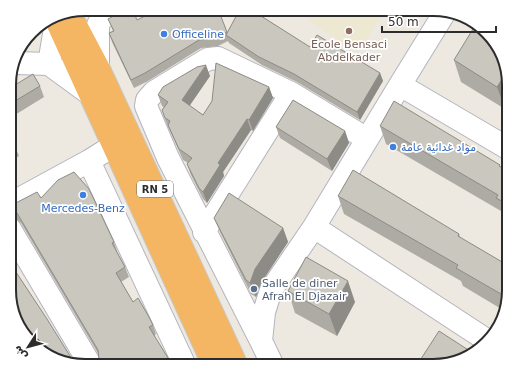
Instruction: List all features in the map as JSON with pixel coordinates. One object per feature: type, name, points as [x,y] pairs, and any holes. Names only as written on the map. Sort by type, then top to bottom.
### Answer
[{"type":"highway","name":"RN 5","points":[[62,20],[98,67],[234,359]]},
{"type":"highway","name":"RN 5","points":[[62,21],[90,94],[211,359]]},
{"type":"street","points":[[98,67],[98,24],[101,19],[106,16]]},
{"type":"street","points":[[261,341],[264,312],[271,290],[314,227],[442,17]]},
{"type":"street","points":[[49,64],[60,21]]},
{"type":"street","points":[[270,359],[204,232],[168,158],[146,106],[147,100],[154,92],[208,58],[218,58],[291,93],[367,139]]},
{"type":"street","points":[[20,63],[49,64],[90,94]]},
{"type":"street","points":[[400,85],[502,145]]},
{"type":"street","points":[[204,232],[291,93]]},
{"type":"street","points":[[16,201],[89,161],[113,146]]},
{"type":"street","points":[[144,165],[168,158]]},
{"type":"street","points":[[89,161],[182,359]]},
{"type":"street","points":[[314,227],[484,337]]},
{"type":"street","points":[[16,239],[87,359]]},
{"type":"shaded area","name":"Ecole Bensaci Abdelkader","points":[[303,16],[381,16],[357,53]]},
{"type":"building","points":[[114,16],[135,16],[137,20],[145,16],[221,16],[227,32],[215,38],[199,40],[131,80],[109,33],[114,31],[108,19]]},
{"type":"building","points":[[236,16],[261,16],[310,47],[317,35],[380,73],[357,112],[294,74],[259,57],[226,35]]},
{"type":"building","points":[[473,29],[482,36],[495,54],[500,67],[502,80],[497,87],[454,60]]},
{"type":"building","points":[[216,63],[269,87],[249,120],[247,119],[218,163],[220,165],[203,192],[199,188],[187,164],[192,158],[179,149],[168,125],[170,121],[165,118],[162,110],[168,102],[158,95],[163,87],[197,67],[206,65],[182,100],[203,115],[212,101]]},
{"type":"building","points":[[33,74],[40,86],[16,100],[16,84]]},
{"type":"building","points":[[293,100],[345,131],[327,159],[276,127]]},
{"type":"building","points":[[394,101],[500,165],[499,166],[502,168],[502,201],[496,198],[498,195],[380,126]]},
{"type":"building","points":[[353,170],[502,262],[502,295],[456,268],[458,265],[338,196]]},
{"type":"building","points":[[74,172],[89,189],[114,242],[112,243],[125,267],[116,273],[133,302],[138,298],[153,325],[149,327],[169,359],[99,359],[98,350],[16,212],[16,203],[37,192],[41,198],[58,180]]},
{"type":"building","points":[[229,193],[283,228],[255,269],[250,283],[246,280],[214,218]]},
{"type":"building","points":[[306,257],[348,281],[329,314],[288,291]]},
{"type":"building","points":[[16,272],[71,358],[48,348],[48,327],[26,327],[25,325],[18,308],[16,295]]},
{"type":"building","points":[[439,331],[468,350],[451,357],[421,359]]},
{"type":"place","name":"Ecole Bensaci Abdelkader","points":[[349,31]]},
{"type":"place","name":"Officeline","points":[[164,34]]},
{"type":"place","name":"مواد غدائية عامة","points":[[393,147]]},
{"type":"place","name":"Mercedes-Benz","points":[[83,195]]},
{"type":"place","name":"Salle de diner Afrah El Djazair","points":[[254,289]]}]
